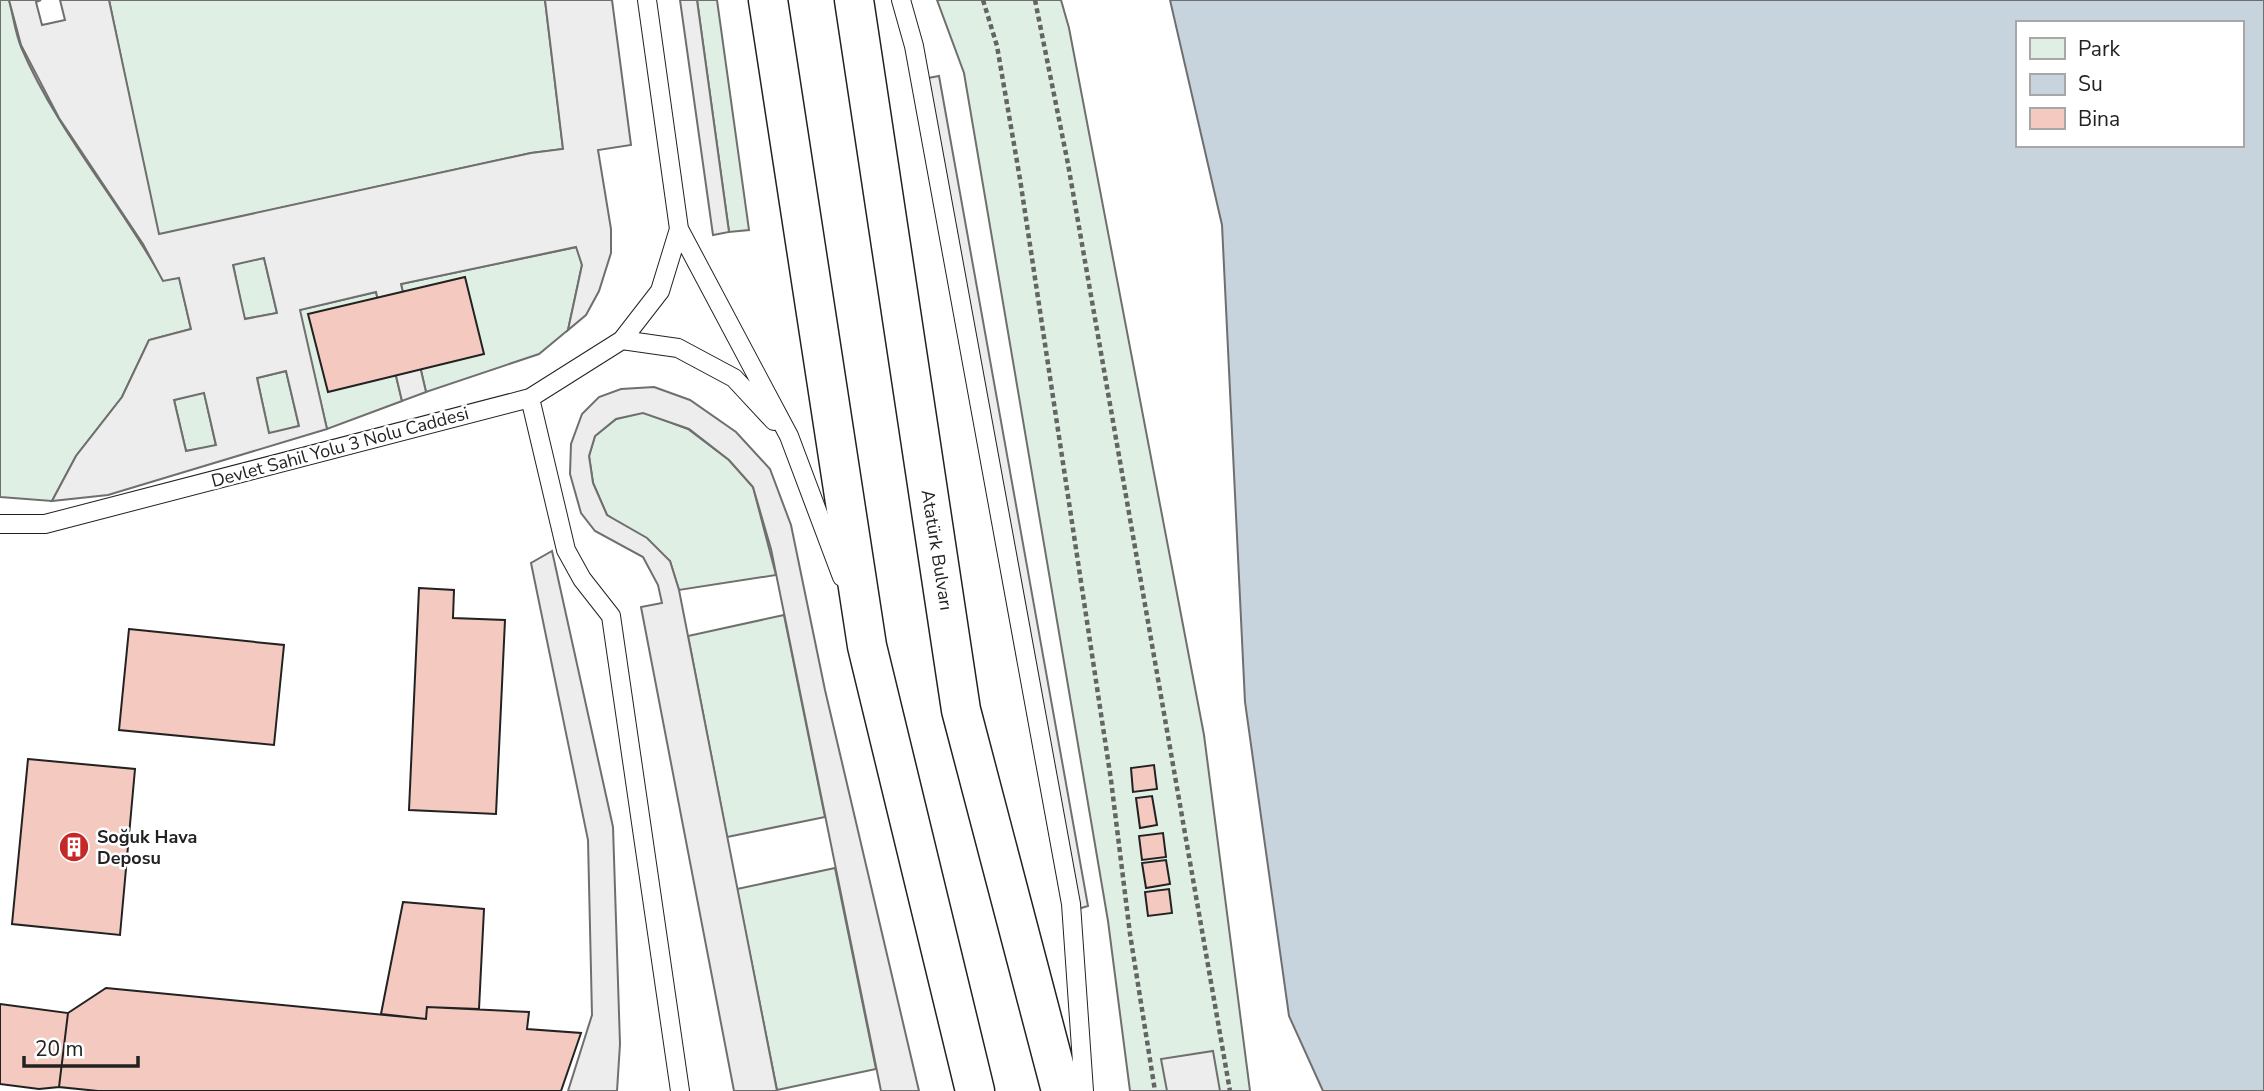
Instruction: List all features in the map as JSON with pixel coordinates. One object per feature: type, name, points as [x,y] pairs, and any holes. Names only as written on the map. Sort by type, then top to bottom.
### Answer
[{"type":"highway","points":[[768,0],[867,646],[975,1091]]},
{"type":"highway","name":"Atatürk Bulvarı","points":[[854,0],[961,710],[1061,1091]]},
{"type":"lane","points":[[647,0],[678,229],[789,436],[867,646]]},
{"type":"lane","points":[[901,0],[914,46],[1071,904],[1084,1091]]},
{"type":"lane","points":[[678,229],[660,291],[622,340],[678,348],[734,378],[789,436]]},
{"type":"lane","name":"Devlet Sahil Yolu 3 Nolu Caddesi","points":[[0,524],[44,524],[530,398],[622,340]]},
{"type":"lane","points":[[530,398],[566,550],[582,579],[611,616],[680,1091]]},
{"type":"path","points":[[983,0],[997,46],[1020,179],[1155,1091]]},
{"type":"path","points":[[1035,0],[1068,164],[1230,1091]]},
{"type":"green space","points":[[0,0],[9,0],[21,47],[70,137],[163,280],[179,277],[191,329],[149,340],[122,397],[76,456],[52,501],[0,497]]},
{"type":"green space","points":[[109,0],[545,0],[563,149],[531,153],[158,235]]},
{"type":"green space","points":[[697,0],[717,0],[749,230],[729,232]]},
{"type":"green space","points":[[937,0],[1061,0],[1069,28],[1204,735],[1250,1091],[1130,1091],[1108,921],[964,73]]},
{"type":"green space","points":[[577,247],[582,265],[568,330],[539,354],[426,392],[401,284]]},
{"type":"green space","points":[[264,258],[277,313],[244,319],[233,264]]},
{"type":"green space","points":[[376,292],[402,401],[327,429],[299,310]]},
{"type":"green space","points":[[286,371],[299,426],[269,434],[257,378]]},
{"type":"green space","points":[[204,392],[216,446],[186,451],[174,400]]},
{"type":"green space","points":[[643,412],[688,429],[729,460],[753,487],[776,575],[679,590],[670,561],[607,515],[593,483],[589,456],[595,436],[616,419]]},
{"type":"green space","points":[[784,615],[825,817],[727,837],[688,636]]},
{"type":"green space","points":[[835,868],[876,1069],[777,1090],[737,889]]},
{"type":"shaded area","points":[[9,0],[41,0],[36,2],[42,25],[65,20],[60,0],[109,0],[159,234],[531,153],[563,149],[545,0],[612,0],[631,145],[598,150],[611,229],[611,253],[599,291],[586,315],[568,330],[582,265],[576,247],[401,284],[426,392],[402,401],[376,292],[300,310],[327,429],[108,495],[52,501],[76,456],[122,397],[149,340],[191,329],[179,278],[163,281],[143,244],[59,118],[21,45]],"holes":[[[264,258],[277,313],[245,319],[233,265]],[[286,371],[299,426],[269,433],[257,378]],[[204,393],[216,445],[186,451],[174,400]]]},
{"type":"shaded area","points":[[680,0],[697,0],[729,232],[713,235]]},
{"type":"shaded area","points":[[939,76],[1088,906],[1064,913],[912,81]]},
{"type":"shaded area","points":[[654,387],[690,400],[736,432],[770,469],[791,525],[825,690],[919,1091],[881,1091],[771,549],[753,487],[729,460],[689,429],[643,413],[616,419],[595,436],[589,456],[593,483],[607,515],[647,538],[670,561],[679,590],[777,1091],[734,1091],[641,607],[662,603],[658,585],[643,557],[595,531],[581,513],[570,474],[571,444],[582,414],[599,397],[621,389]]},
{"type":"shaded area","points":[[552,551],[613,827],[620,1044],[617,1091],[568,1091],[592,1015],[588,840],[531,563]]},
{"type":"shaded area","points":[[1213,1051],[1220,1091],[1167,1091],[1161,1059]]},
{"type":"water","points":[[1170,0],[2264,0],[2264,1091],[1323,1091],[1289,1016],[1245,702],[1222,225]]},
{"type":"building","points":[[465,277],[484,354],[328,392],[308,314]]},
{"type":"building","points":[[419,588],[454,590],[453,618],[505,620],[496,814],[409,810]]},
{"type":"building","points":[[129,629],[284,645],[274,745],[119,730]]},
{"type":"building","name":"Soğuk Hava Deposu","points":[[28,759],[135,769],[120,935],[12,924]]},
{"type":"building","points":[[1154,765],[1157,789],[1133,792],[1131,768]]},
{"type":"building","points":[[1152,796],[1157,825],[1140,828],[1136,798]]},
{"type":"building","points":[[1163,833],[1166,857],[1142,860],[1139,836]]},
{"type":"building","points":[[1166,860],[1170,884],[1146,888],[1142,863]]},
{"type":"building","points":[[1169,889],[1172,913],[1148,916],[1145,892]]},
{"type":"building","points":[[403,902],[484,909],[479,1009],[427,1007],[426,1019],[381,1014]]},
{"type":"building","points":[[106,988],[426,1019],[427,1007],[529,1012],[527,1029],[581,1033],[561,1091],[98,1091],[59,1087],[68,1013]]},
{"type":"building","points":[[0,1004],[68,1013],[59,1087],[39,1089],[0,1084]]},
{"type":"place","name":"Soğuk Hava Deposu","points":[[74,847]]}]
